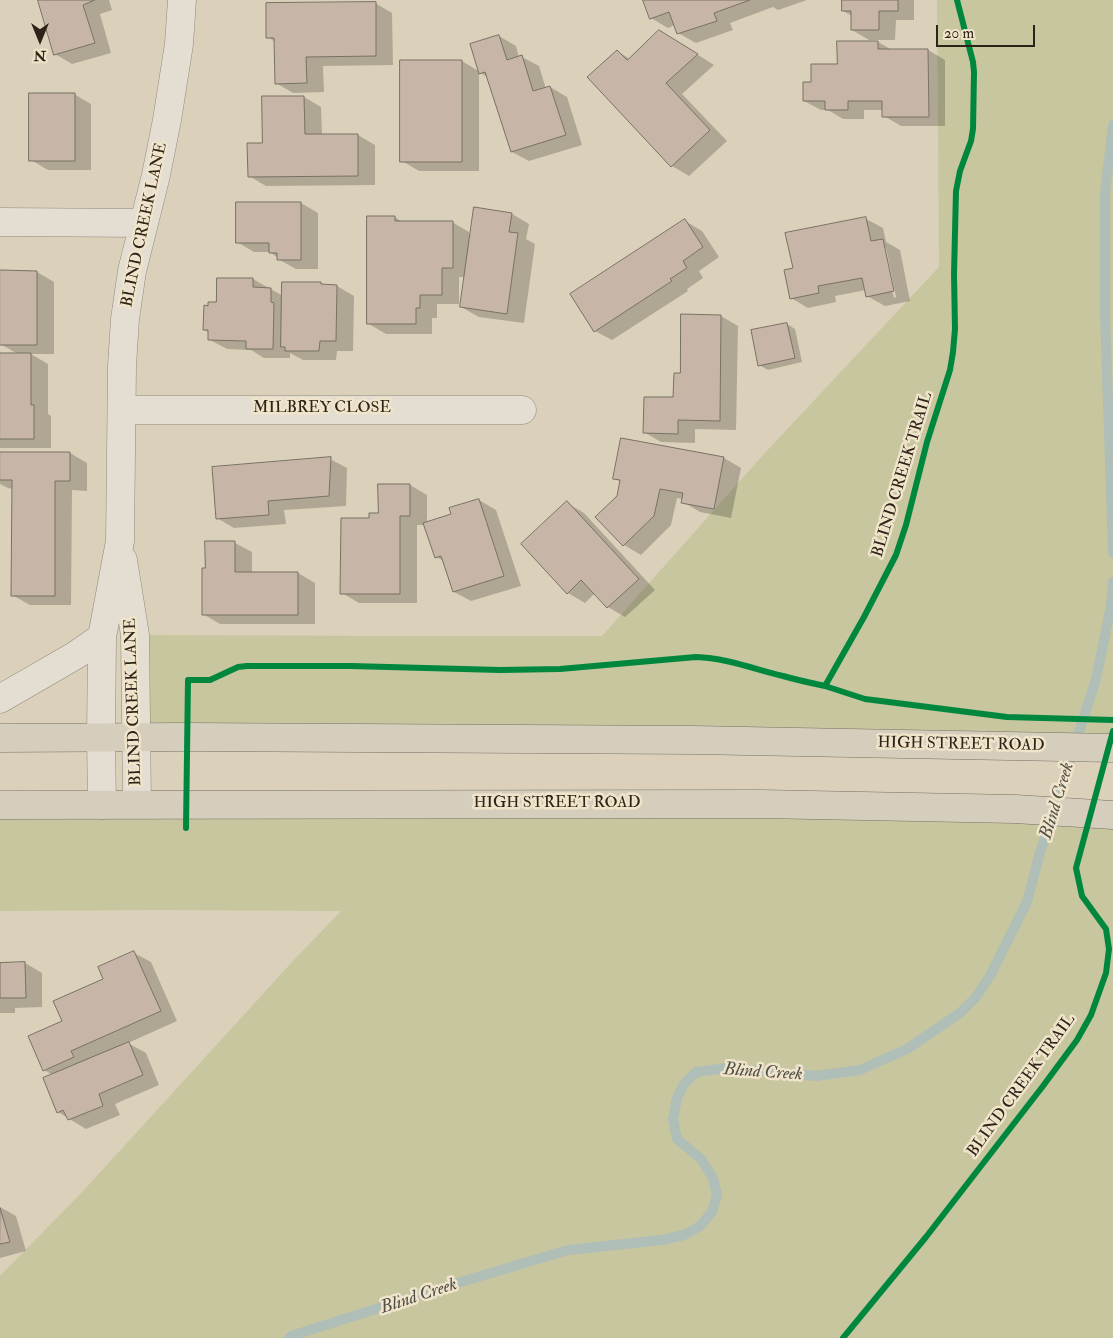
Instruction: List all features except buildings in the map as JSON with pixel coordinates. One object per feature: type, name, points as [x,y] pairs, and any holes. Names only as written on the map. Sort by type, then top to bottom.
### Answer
[{"type":"main road","name":"HIGH STREET ROAD","points":[[0,738],[692,740],[1113,748]]},
{"type":"main road","name":"HIGH STREET ROAD","points":[[0,805],[761,804],[1015,809],[1113,815]]},
{"type":"street","name":"BLIND CREEK LANE","points":[[102,805],[102,638],[120,541],[122,366],[125,319],[132,270],[168,120],[179,44],[182,0]]},
{"type":"street","points":[[0,222],[144,223]]},
{"type":"street","name":"MILBREY CLOSE","points":[[122,410],[522,410]]},
{"type":"street","name":"BLIND CREEK LANE","points":[[120,541],[135,635],[137,804]]},
{"type":"street","points":[[0,699],[102,638]]},
{"type":"green space","points":[[937,0],[1113,0],[1113,748],[136,738],[135,635],[602,636],[763,455],[939,267]]},
{"type":"green space","points":[[0,805],[1113,815],[1113,1338],[0,1338],[0,1276],[84,1190],[341,911],[0,911]]},
{"type":"waterway","name":"Blind Creek","points":[[1113,125],[1105,194],[1105,312],[1113,553]]},
{"type":"waterway","name":"Blind Creek","points":[[289,1338],[464,1281],[568,1250],[662,1240],[684,1235],[700,1226],[712,1212],[717,1195],[713,1178],[701,1159],[677,1139],[673,1119],[677,1098],[684,1084],[696,1072],[728,1068],[816,1076],[860,1070],[907,1049],[960,1013],[976,997],[990,976],[1027,902],[1039,856],[1096,679],[1111,606],[1113,582]]},
{"type":"cycle path","name":"BLIND CREEK TRAIL","points":[[957,0],[973,62],[973,129],[956,191],[955,329],[950,370],[927,442],[906,525],[896,555],[825,686],[865,699],[1007,717],[1113,720]]},
{"type":"cycle path","points":[[186,828],[188,680],[210,680],[238,667],[351,666],[500,670],[560,669],[696,657],[729,662],[825,686]]},
{"type":"cycle path","name":"BLIND CREEK TRAIL","points":[[843,1338],[926,1237],[1043,1086],[1077,1040],[1091,1015],[1106,973],[1109,949],[1106,929],[1082,896],[1076,868],[1113,731]]}]
